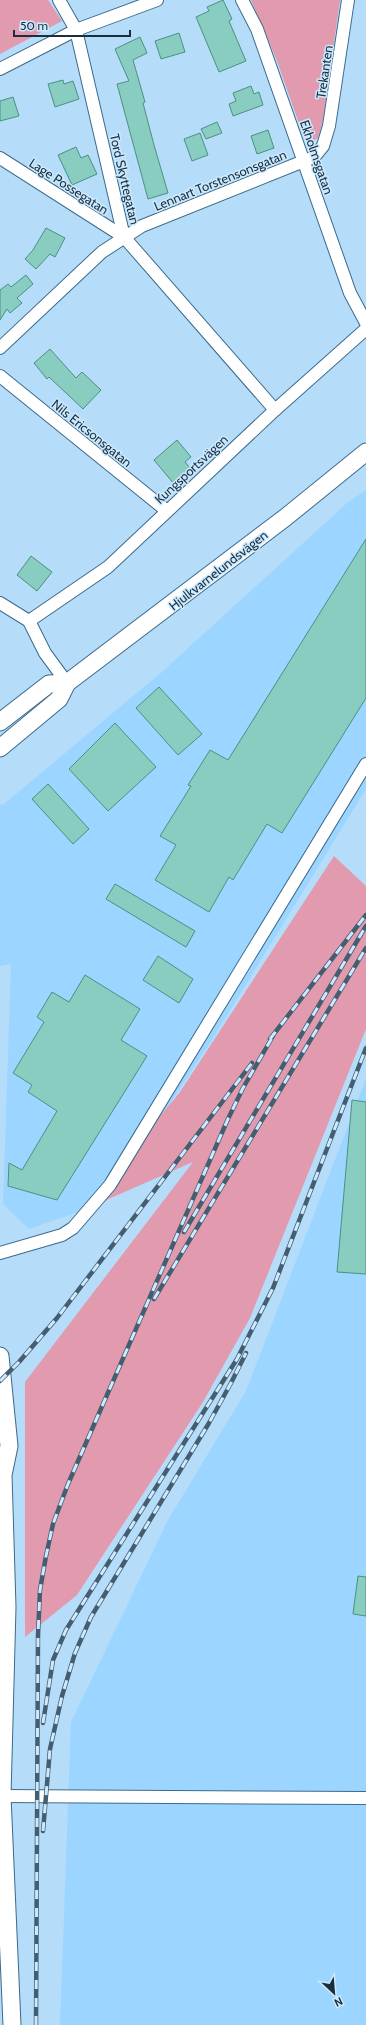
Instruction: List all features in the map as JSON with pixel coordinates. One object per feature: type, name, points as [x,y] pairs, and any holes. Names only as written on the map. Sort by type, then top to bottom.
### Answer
[{"type":"street","name":"Tord Skyttegatan","points":[[59,0],[76,30],[124,237],[275,410]]},
{"type":"street","points":[[0,69],[76,30],[157,0]]},
{"type":"street","name":"Ekholmsgatan","points":[[242,0],[257,29],[350,293],[366,323]]},
{"type":"street","name":"Trekanten","points":[[304,162],[314,157],[319,152],[323,146],[328,131],[348,0]]},
{"type":"street","name":"Lage Possegatan","points":[[0,158],[124,237]]},
{"type":"street","name":"Lennart Torstensonsgatan","points":[[0,348],[102,252],[124,237],[142,226],[289,166],[304,162]]},
{"type":"street","name":"Kungsportsvägen","points":[[29,621],[108,567],[275,410],[366,329]]},
{"type":"street","name":"Nils Ericsonsgatan","points":[[0,376],[167,511]]},
{"type":"street","name":"Hjulkvarnelundsvägen","points":[[0,748],[59,699],[67,684],[286,517],[366,452]]},
{"type":"street","points":[[0,603],[29,621],[45,653],[67,684]]},
{"type":"street","points":[[0,722],[49,684],[67,684]]},
{"type":"street","points":[[0,1253],[62,1235],[73,1228],[110,1185],[366,764]]},
{"type":"street","points":[[0,1356],[9,1446],[2,1472],[7,1607],[1,1796],[12,2025]]},
{"type":"street","points":[[1,1796],[366,1798]]},
{"type":"shaded area","points":[[0,0],[48,0],[62,21],[0,54]]},
{"type":"shaded area","points":[[251,0],[340,0],[323,120],[318,138],[312,141],[305,136],[301,129],[277,61]]},
{"type":"shaded area","points":[[366,490],[366,789],[210,1043],[167,1108],[81,1211],[29,1229],[3,1204],[11,964],[0,966],[0,805],[4,804],[163,671],[347,503]]},
{"type":"shaded area","points":[[334,856],[366,886],[366,1029],[250,1318],[203,1402],[77,1595],[25,1637],[25,1382],[193,1162],[81,1211],[180,1092]]},
{"type":"shaded area","points":[[366,1079],[366,2025],[60,2025],[71,1722],[168,1520],[246,1391]]},
{"type":"building","points":[[223,0],[232,19],[229,21],[246,61],[219,72],[196,17],[209,11],[207,7]]},
{"type":"building","points":[[179,33],[185,52],[161,59],[155,41]]},
{"type":"building","points":[[140,37],[147,53],[133,60],[145,102],[143,103],[154,145],[168,193],[148,199],[117,84],[129,81],[115,49]]},
{"type":"building","points":[[63,80],[64,84],[73,81],[79,99],[55,107],[48,84]]},
{"type":"building","points":[[251,86],[254,94],[259,92],[263,105],[233,116],[229,104],[236,101],[233,93]]},
{"type":"building","points":[[13,97],[19,116],[0,121],[0,101]]},
{"type":"building","points":[[217,122],[222,133],[206,139],[201,129]]},
{"type":"building","points":[[268,130],[274,148],[257,154],[251,136]]},
{"type":"building","points":[[200,133],[208,155],[192,161],[184,139]]},
{"type":"building","points":[[76,147],[81,158],[88,155],[97,174],[72,185],[58,155]]},
{"type":"building","points":[[46,228],[65,238],[55,257],[50,254],[36,269],[25,259],[33,250]]},
{"type":"building","points":[[26,275],[33,284],[17,298],[22,303],[10,313],[7,309],[0,320],[0,290],[8,284],[11,287]]},
{"type":"building","points":[[50,349],[76,378],[82,372],[101,390],[83,409],[49,377],[47,379],[34,363]]},
{"type":"building","points":[[177,440],[191,457],[185,462],[191,469],[174,484],[154,460]]},
{"type":"building","points":[[366,539],[366,698],[282,833],[267,824],[233,880],[229,877],[209,912],[155,880],[176,845],[160,836],[191,786],[188,785],[210,750],[228,760]]},
{"type":"building","points":[[31,556],[52,572],[37,591],[17,575]]},
{"type":"building","points":[[159,687],[202,734],[178,755],[136,708]]},
{"type":"building","points":[[115,723],[156,767],[108,811],[69,769]]},
{"type":"building","points":[[48,784],[89,829],[73,844],[32,799]]},
{"type":"building","points":[[115,884],[195,931],[186,947],[106,899]]},
{"type":"building","points":[[158,956],[193,979],[179,1003],[143,980]]},
{"type":"building","points":[[85,975],[140,1009],[121,1040],[147,1056],[57,1200],[8,1186],[9,1163],[22,1170],[57,1111],[28,1092],[32,1085],[13,1073],[44,1022],[37,1017],[52,992],[69,1002]]},
{"type":"building","points":[[352,1100],[366,1102],[366,1274],[337,1272]]},
{"type":"building","points":[[358,1576],[366,1577],[366,1616],[353,1614]]},
{"type":"railway","points":[[270,1039],[366,915]]},
{"type":"railway","points":[[184,1232],[366,926]]},
{"type":"railway","points":[[154,1299],[366,948]]},
{"type":"railway","points":[[36,2025],[38,1635],[40,1590],[53,1524],[68,1484],[228,1119],[243,1088],[273,1036]]},
{"type":"railway","points":[[43,1723],[53,1660],[66,1630],[237,1359],[273,1288],[366,1048]]},
{"type":"railway","points":[[0,1381],[19,1362],[57,1318],[252,1063]]},
{"type":"railway","points":[[43,1831],[50,1749],[62,1696],[75,1653],[91,1617],[209,1423],[246,1353]]}]
